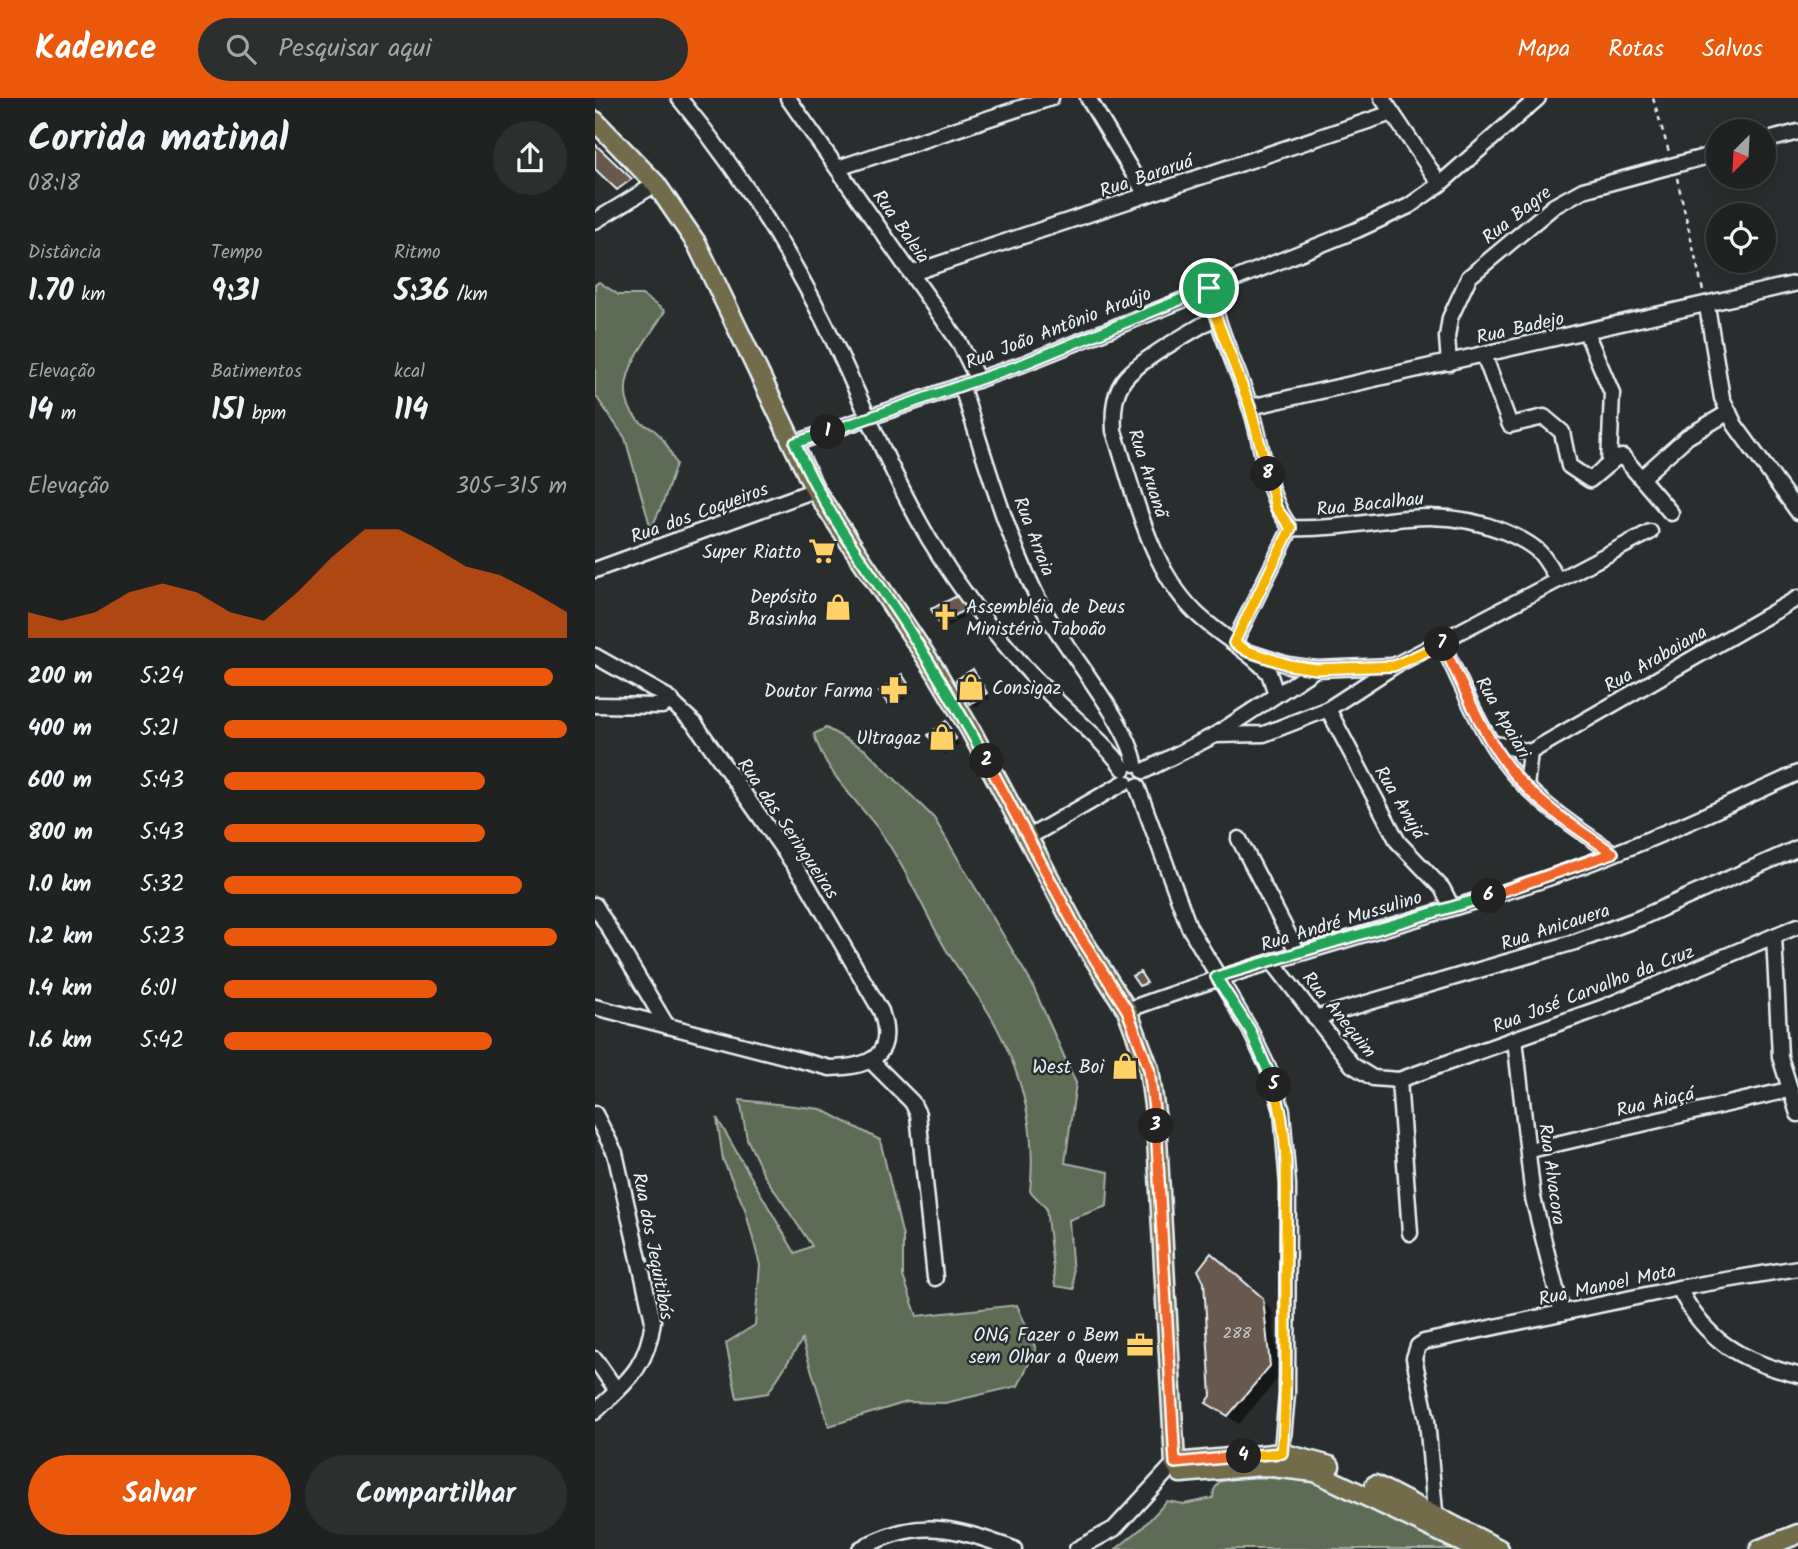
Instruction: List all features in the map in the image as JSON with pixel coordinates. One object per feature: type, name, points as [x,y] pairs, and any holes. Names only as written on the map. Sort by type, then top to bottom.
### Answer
[{"type":"main road","points":[[595,121],[656,184],[697,244],[795,443],[815,490],[839,531],[935,670],[1029,837],[1080,936],[1127,1010],[1149,1069],[1156,1120],[1175,1469],[1281,1459],[1336,1479],[1499,1549]]},
{"type":"main road","points":[[1436,1521],[1476,1549]]},
{"type":"main road","points":[[1760,1549],[1798,1534]]},
{"type":"street","points":[[679,98],[750,190],[814,302],[867,419],[919,521],[988,624],[1045,690],[1133,774]]},
{"type":"street","name":"Rua Baleia","points":[[788,98],[960,342],[978,380]]},
{"type":"street","points":[[838,168],[1051,98]]},
{"type":"street","points":[[1088,98],[1146,195]]},
{"type":"street","points":[[1382,98],[1440,184]]},
{"type":"street","name":"Rua João Antônio Araújo","points":[[795,443],[978,380],[1357,230],[1409,206],[1440,184],[1538,98]]},
{"type":"street","name":"Rua Bararuá","points":[[912,273],[1392,113]]},
{"type":"street","points":[[1776,138],[1798,132]]},
{"type":"street","name":"Rua Bagre","points":[[1449,363],[1447,337],[1450,318],[1469,277],[1553,206],[1573,195],[1706,156]]},
{"type":"street","points":[[595,221],[656,184]]},
{"type":"street","name":"Rua Badejo","points":[[1250,407],[1707,306],[1798,283]]},
{"type":"street","name":"Rua Bacalhau","points":[[1209,288],[1216,317],[1250,407],[1276,508],[1291,528],[1329,529],[1391,518],[1446,515],[1485,524],[1516,537],[1539,551],[1557,580]]},
{"type":"street","points":[[1707,306],[1716,370],[1729,412],[1798,512]]},
{"type":"street","name":"Rua Aruanã","points":[[1216,317],[1129,374],[1121,384],[1113,415],[1114,430],[1153,549],[1192,610],[1269,673],[1276,694]]},
{"type":"street","points":[[1586,332],[1612,393],[1609,464]]},
{"type":"street","points":[[1484,355],[1510,425],[1544,417],[1562,432],[1569,466],[1590,480],[1609,464],[1623,457],[1671,513]]},
{"type":"street","name":"Rua Arraia","points":[[961,386],[1024,563],[1045,611],[1120,730],[1169,882],[1189,927],[1216,977],[1250,1030],[1271,1074],[1282,1111],[1287,1185],[1287,1394],[1281,1459]]},
{"type":"street","points":[[1641,478],[1687,437],[1729,412]]},
{"type":"street","name":"Rua dos Coqueiros","points":[[595,570],[815,490]]},
{"type":"street","points":[[1240,647],[1291,528]]},
{"type":"street","points":[[1215,734],[1264,734],[1328,709],[1394,666],[1650,532]]},
{"type":"street","name":"Rua Arabaiana","points":[[1530,752],[1798,598]]},
{"type":"street","name":"Rua Apaiari","points":[[1441,642],[1492,743],[1526,787],[1563,818],[1613,853]]},
{"type":"street","name":"Rua Aruanã","points":[[1240,647],[1289,665],[1316,669],[1394,666]]},
{"type":"street","name":"Rua das Seringueiras","points":[[595,656],[672,701],[695,724],[806,882],[881,1011],[887,1030],[886,1039],[884,1048],[871,1061]]},
{"type":"street","points":[[1029,837],[1133,774],[1215,734],[1316,669]]},
{"type":"street","points":[[622,704],[633,686],[628,674]]},
{"type":"street","points":[[595,705],[662,706],[672,701]]},
{"type":"street","name":"Rua Anujá","points":[[1328,709],[1398,842],[1441,888],[1451,907]]},
{"type":"street","points":[[1492,743],[1530,752],[1526,787]]},
{"type":"street","name":"Rua André Mussulino","points":[[1127,1010],[1216,977],[1535,882],[1679,828],[1798,773]]},
{"type":"street","name":"Rua Anequim","points":[[1239,839],[1298,953]]},
{"type":"street","name":"Rua Anicauera","points":[[1315,1017],[1575,942],[1640,918],[1798,848]]},
{"type":"street","points":[[595,905],[667,1026]]},
{"type":"street","name":"Rua José Carvalho da Cruz","points":[[1399,1080],[1604,1007],[1798,926]]},
{"type":"street","points":[[1774,936],[1776,1031],[1788,1090],[1798,1114]]},
{"type":"street","name":"Rua Anequim","points":[[1272,961],[1362,1072],[1373,1077],[1399,1080]]},
{"type":"street","points":[[595,1007],[830,1068],[855,1068],[871,1061],[912,1102],[918,1114],[935,1278]]},
{"type":"street","name":"Rua Alvacora","points":[[1515,1039],[1534,1198],[1562,1313]]},
{"type":"street","points":[[1399,1080],[1410,1233]]},
{"type":"street","name":"Rua Aiaçá","points":[[1530,1150],[1788,1090]]},
{"type":"street","name":"Rua dos Jequitibás","points":[[595,1114],[615,1153],[653,1321],[650,1346],[643,1363],[595,1412]]},
{"type":"street","name":"Rua Manoel Mota","points":[[1436,1521],[1427,1420],[1414,1358],[1418,1346],[1424,1342],[1679,1288],[1798,1268]]},
{"type":"street","points":[[1679,1288],[1699,1323],[1720,1342],[1748,1359],[1798,1375]]},
{"type":"street","points":[[595,1359],[617,1391]]},
{"type":"street","points":[[1077,1549],[1114,1529],[1175,1469]]},
{"type":"street","points":[[860,1549],[908,1529],[938,1527],[967,1532],[1014,1549]]},
{"type":"path","points":[[1653,98],[1674,165],[1707,306]]},
{"type":"green space","points":[[599,282],[619,295],[642,295],[665,311],[633,363],[627,378],[626,392],[629,406],[637,419],[659,435],[676,464],[651,529],[625,438],[595,395],[595,285]]},
{"type":"green space","points":[[826,728],[866,750],[934,818],[1031,982],[1076,1083],[1065,1163],[1109,1172],[1107,1206],[1069,1220],[1074,1289],[1055,1286],[1046,1208],[1030,1191],[1031,1147],[1025,1104],[1004,1042],[988,1012],[944,946],[888,843],[826,761],[814,734]]},
{"type":"green space","points":[[740,1100],[821,1109],[880,1140],[903,1237],[903,1276],[917,1316],[1017,1305],[1036,1349],[1018,1386],[945,1403],[907,1402],[829,1426],[802,1340],[768,1393],[737,1398],[726,1343],[755,1325],[760,1265],[745,1209],[723,1160],[717,1118],[795,1253],[812,1246],[764,1175],[747,1139]]},
{"type":"green space","points":[[1240,1477],[1301,1479],[1343,1489],[1468,1549],[1116,1549],[1142,1528],[1167,1501],[1184,1504],[1213,1498],[1219,1482]]},
{"type":"building","points":[[595,144],[632,179],[617,190],[595,169]]},
{"type":"building","name":"Assembléia de Deus Ministério Taboão","points":[[957,596],[967,608],[940,625],[931,609]]},
{"type":"building","name":"Consigaz","points":[[973,669],[987,693],[970,704],[956,680]]},
{"type":"building","name":"Doutor Farma","points":[[902,674],[910,687],[888,704],[879,692]]},
{"type":"building","name":"Ultragaz","points":[[946,721],[956,739],[938,751],[928,735]]},
{"type":"building","points":[[1140,972],[1147,983],[1139,986],[1132,976]]},
{"type":"building","points":[[1211,1253],[1263,1298],[1270,1366],[1228,1416],[1206,1403],[1211,1396],[1204,1282],[1198,1270]]},
{"type":"place","name":"Super Riatto","points":[[822,551]]},
{"type":"place","name":"Depósito Brasinha","points":[[838,607]]},
{"type":"place","name":"Assembléia de Deus Ministério Taboão","points":[[945,617]]},
{"type":"place","name":"Consigaz","points":[[971,687]]},
{"type":"place","name":"Doutor Farma","points":[[894,690]]},
{"type":"place","name":"Ultragaz","points":[[942,737]]},
{"type":"place","name":"West Boi","points":[[1125,1066]]},
{"type":"place","name":"ONG Fazer o Bem sem Olhar a Quem","points":[[1140,1345]]},
{"type":"route","points":[[1209,288],[1216,317],[1259,435],[1276,508],[1291,528],[1234,643],[1247,651],[1289,665],[1316,669],[1394,666],[1441,642],[1492,743],[1512,772],[1563,818],[1613,853],[1535,882],[1216,977],[1250,1030],[1271,1074],[1282,1111],[1287,1185],[1287,1394],[1282,1453],[1193,1459],[1175,1463],[1156,1120],[1149,1069],[1141,1040],[1127,1010],[1080,936],[971,732],[893,606],[839,531],[815,490],[795,443],[1023,364],[1209,288]]}]
